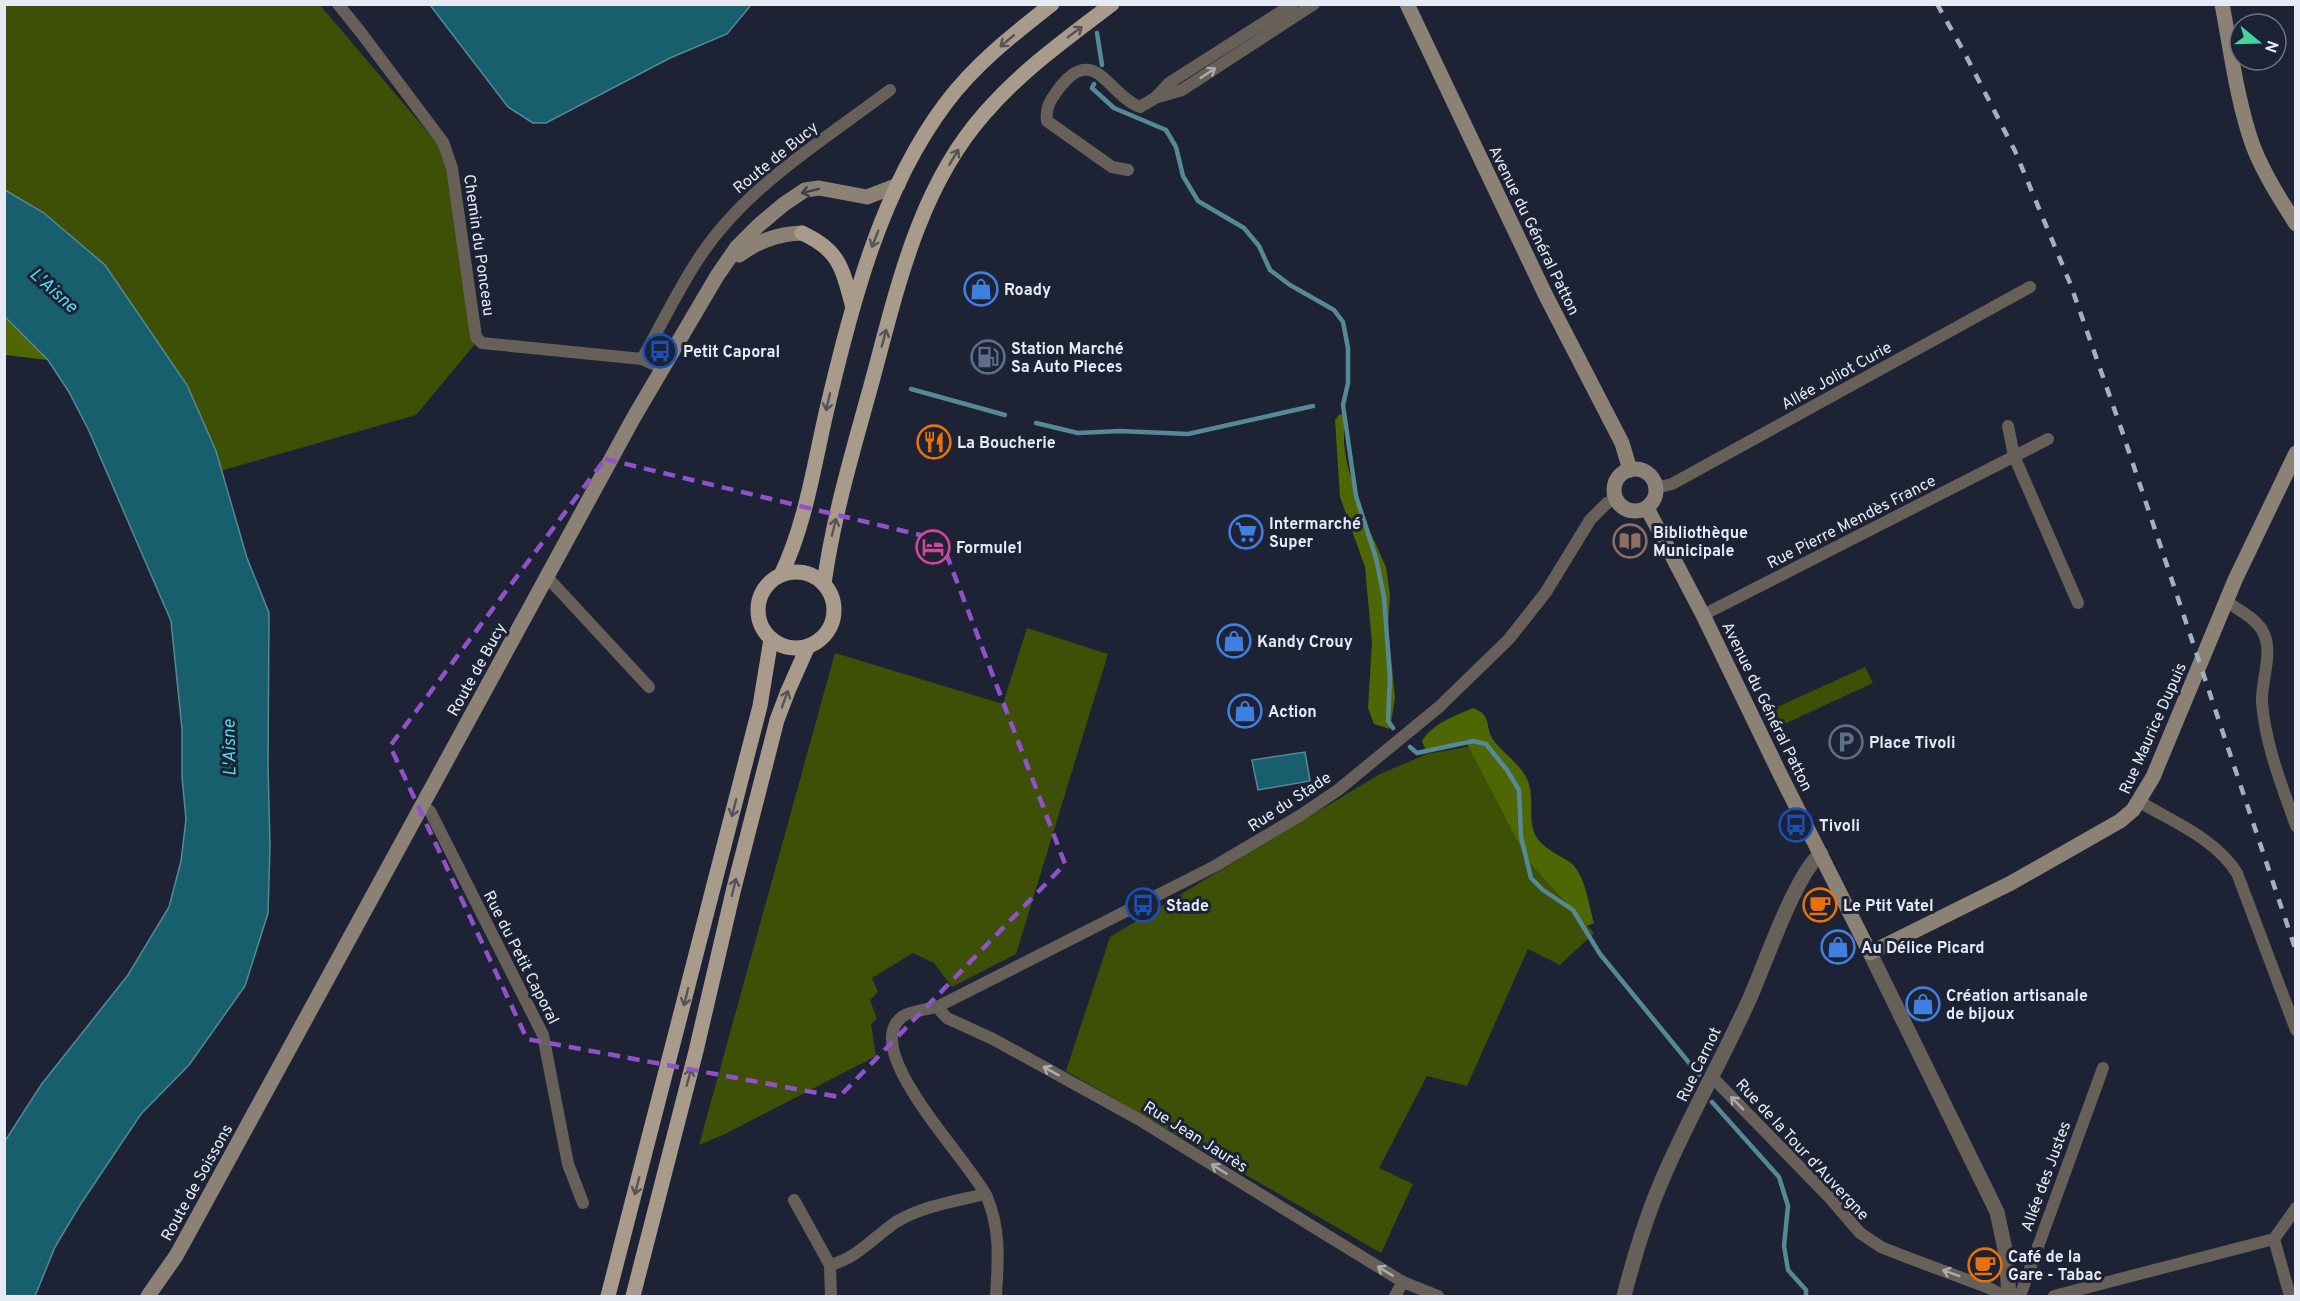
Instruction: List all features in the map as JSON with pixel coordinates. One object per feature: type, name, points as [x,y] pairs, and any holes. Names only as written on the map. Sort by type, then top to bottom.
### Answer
[{"type":"main road","points":[[781,575],[799,527],[852,304],[867,260],[898,186],[933,121],[947,101],[997,50],[1052,4]]},
{"type":"main road","points":[[824,584],[830,544],[856,438],[907,254],[924,214],[963,142],[983,115],[1032,67],[1112,4]]},
{"type":"main road","name":"Avenue du Général Patton","points":[[1407,4],[1545,294],[1622,443],[1630,470]]},
{"type":"main road","points":[[2222,4],[2242,106],[2254,146],[2271,183],[2295,224]]},
{"type":"main road","name":"Route de Bucy","points":[[271,1083],[662,368],[737,247],[784,204],[805,190],[819,188],[867,197],[898,186]]},
{"type":"main road","name":"Route de Bucy","points":[[717,276],[755,244],[786,233],[802,233],[819,241],[841,265],[852,304]]},
{"type":"main road","name":"Rue Maurice Dupuis","points":[[1870,953],[2011,883],[2120,821],[2140,802],[2153,777],[2226,601],[2295,453]]},
{"type":"main road","points":[[1630,470],[1644,471],[1650,475],[1656,488],[1654,499],[1647,508],[1633,511],[1626,509],[1616,499],[1615,485],[1623,473],[1630,470]]},
{"type":"main road","name":"Avenue du Général Patton","points":[[1647,508],[1703,615],[1870,953]]},
{"type":"main road","points":[[793,572],[815,577],[824,584],[832,600],[834,618],[829,630],[820,640],[796,649],[783,646],[771,639],[763,629],[758,617],[758,604],[766,587],[781,575],[793,572]]},
{"type":"main road","points":[[608,1296],[760,706],[771,639]]},
{"type":"main road","points":[[633,1296],[777,720],[808,646]]},
{"type":"main road","name":"Route de Soissons","points":[[148,1296],[176,1256],[271,1083]]},
{"type":"street","name":"Chemin du Ponceau","points":[[338,4],[442,142],[452,168],[476,337],[482,343],[642,358],[662,368]]},
{"type":"street","points":[[1155,98],[1169,83],[1293,4]]},
{"type":"street","points":[[1128,170],[1112,167],[1047,122],[1046,111],[1049,102],[1075,72],[1086,69],[1099,73],[1132,104],[1140,107],[1155,98],[1182,90],[1314,4]]},
{"type":"street","name":"Route de Bucy","points":[[642,358],[701,255],[737,210],[762,186],[890,90]]},
{"type":"street","name":"Allée Joliot Curie","points":[[1656,488],[1672,484],[2030,287]]},
{"type":"street","points":[[2008,426],[2014,456],[2078,603]]},
{"type":"street","name":"Rue Pierre Mendès France","points":[[1703,615],[2048,439]]},
{"type":"street","name":"Rue du Stade","points":[[986,1194],[908,1085],[895,1060],[891,1045],[891,1035],[896,1022],[904,1015],[937,1007],[1215,866],[1301,816],[1338,790],[1439,707],[1509,639],[1546,592],[1590,520],[1607,503],[1616,499]]},
{"type":"street","points":[[547,577],[649,687]]},
{"type":"street","points":[[2226,601],[2256,623],[2265,634],[2267,650],[2262,703],[2265,724],[2295,826]]},
{"type":"street","points":[[2140,802],[2213,846],[2231,864],[2237,873],[2295,1030]]},
{"type":"street","name":"Rue du Petit Caporal","points":[[422,806],[430,811],[543,1035],[568,1164],[583,1203]]},
{"type":"street","name":"Rue Carnot","points":[[1624,1296],[1634,1256],[1662,1180],[1749,999],[1801,880],[1814,859],[1821,854]]},
{"type":"street","points":[[1870,953],[1996,1212],[2007,1254],[2006,1296]]},
{"type":"street","name":"Rue Jean Jaurès","points":[[937,1007],[947,1018],[993,1039],[1138,1119],[1403,1282],[1438,1296]]},
{"type":"street","name":"Allée des Justes","points":[[2020,1296],[2103,1068]]},
{"type":"street","name":"Rue de la Tour d'Auvergne","points":[[1712,1077],[1830,1198],[1860,1233],[1881,1247],[1989,1287],[2006,1296]]},
{"type":"street","points":[[830,1265],[844,1262],[898,1221],[935,1205],[986,1194],[999,1240],[996,1296]]},
{"type":"street","points":[[794,1200],[830,1265],[831,1296]]},
{"type":"street","points":[[2056,1296],[2274,1239],[2295,1208]]},
{"type":"street","points":[[2274,1239],[2290,1296]]},
{"type":"street","points":[[1395,1296],[1403,1282]]},
{"type":"highlighted area","points":[[605,459],[941,540],[1065,864],[839,1097],[527,1039],[390,746]]},
{"type":"green space","points":[[4,5],[320,5],[443,150],[475,344],[416,415],[199,477],[5,245]]},
{"type":"green space","points":[[4,317],[48,360],[5,355]]},
{"type":"green space","points":[[1340,414],[1344,415],[1344,444],[1347,463],[1359,507],[1386,567],[1390,595],[1388,626],[1395,698],[1390,729],[1374,724],[1368,708],[1372,643],[1365,567],[1340,497],[1335,420]]},
{"type":"green space","points":[[1027,628],[1108,654],[1016,954],[952,987],[934,963],[913,953],[872,978],[878,992],[870,1000],[877,1019],[871,1024],[876,1056],[725,1134],[699,1145],[835,653],[1003,704]]},
{"type":"green space","points":[[1865,667],[1873,683],[1778,727],[1771,710]]},
{"type":"green space","points":[[1473,708],[1483,714],[1494,741],[1527,779],[1531,794],[1532,824],[1537,838],[1544,846],[1576,868],[1583,882],[1594,923],[1587,926],[1528,861],[1465,740],[1435,751],[1426,751],[1422,741],[1432,729]]},
{"type":"green space","points":[[1472,746],[1528,861],[1594,933],[1560,965],[1528,949],[1467,1086],[1427,1076],[1379,1168],[1413,1184],[1381,1253],[1066,1071],[1110,937],[1380,774],[1427,754]]},
{"type":"water","points":[[430,5],[751,5],[727,34],[670,58],[546,123],[533,123],[508,107]]},
{"type":"water","name":"L'Aisne","points":[[5,190],[44,213],[105,265],[187,385],[216,451],[247,558],[269,613],[268,913],[245,986],[189,1065],[141,1114],[80,1205],[55,1247],[35,1296],[5,1296],[5,1141],[41,1085],[128,975],[169,907],[181,861],[186,819],[182,777],[182,729],[171,621],[89,431],[69,392],[48,360],[5,317]]},
{"type":"water","points":[[1305,752],[1310,781],[1258,790],[1252,760]]},
{"type":"waterway","points":[[1097,33],[1102,65]]},
{"type":"waterway","points":[[1094,84],[1092,88],[1114,108],[1166,130],[1176,147],[1183,176],[1198,201],[1244,228],[1259,246],[1270,270],[1290,285],[1334,310],[1343,322],[1348,348],[1348,383],[1343,405],[1356,496],[1376,558],[1384,597],[1390,678],[1388,721],[1393,728]]},
{"type":"waterway","points":[[911,389],[1005,415]]},
{"type":"waterway","points":[[1036,423],[1078,433],[1120,431],[1188,434],[1313,406]]},
{"type":"waterway","points":[[1410,747],[1417,753],[1473,741],[1486,744],[1507,770],[1519,790],[1521,837],[1531,878],[1543,890],[1573,910],[1600,954],[1699,1075]]},
{"type":"waterway","points":[[1712,1102],[1779,1177],[1788,1206],[1784,1246],[1788,1270],[1806,1290],[1806,1296]]},
{"type":"railway","points":[[1937,4],[2015,151],[2070,283],[2122,431],[2296,951]]},
{"type":"place","name":"Roady","points":[[981,289]]},
{"type":"place","name":"Petit Caporal","points":[[660,351]]},
{"type":"place","name":"Station Marché Sa Auto Pieces","points":[[988,357]]},
{"type":"place","name":"La Boucherie","points":[[934,442]]},
{"type":"place","name":"Intermarché Super","points":[[1246,532]]},
{"type":"place","name":"Bibliothèque Municipale","points":[[1630,541]]},
{"type":"place","name":"Formule1","points":[[933,547]]},
{"type":"place","name":"Kandy Crouy","points":[[1234,641]]},
{"type":"place","name":"Action","points":[[1245,711]]},
{"type":"place","name":"Place Tivoli","points":[[1846,742]]},
{"type":"place","name":"Tivoli","points":[[1796,825]]},
{"type":"place","name":"Stade","points":[[1143,905]]},
{"type":"place","name":"Le Ptit Vatel","points":[[1820,905]]},
{"type":"place","name":"Au Délice Picard","points":[[1838,947]]},
{"type":"place","name":"Création artisanale de bijoux","points":[[1923,1004]]},
{"type":"place","name":"Café de la Gare - Tabac","points":[[1985,1265]]}]
